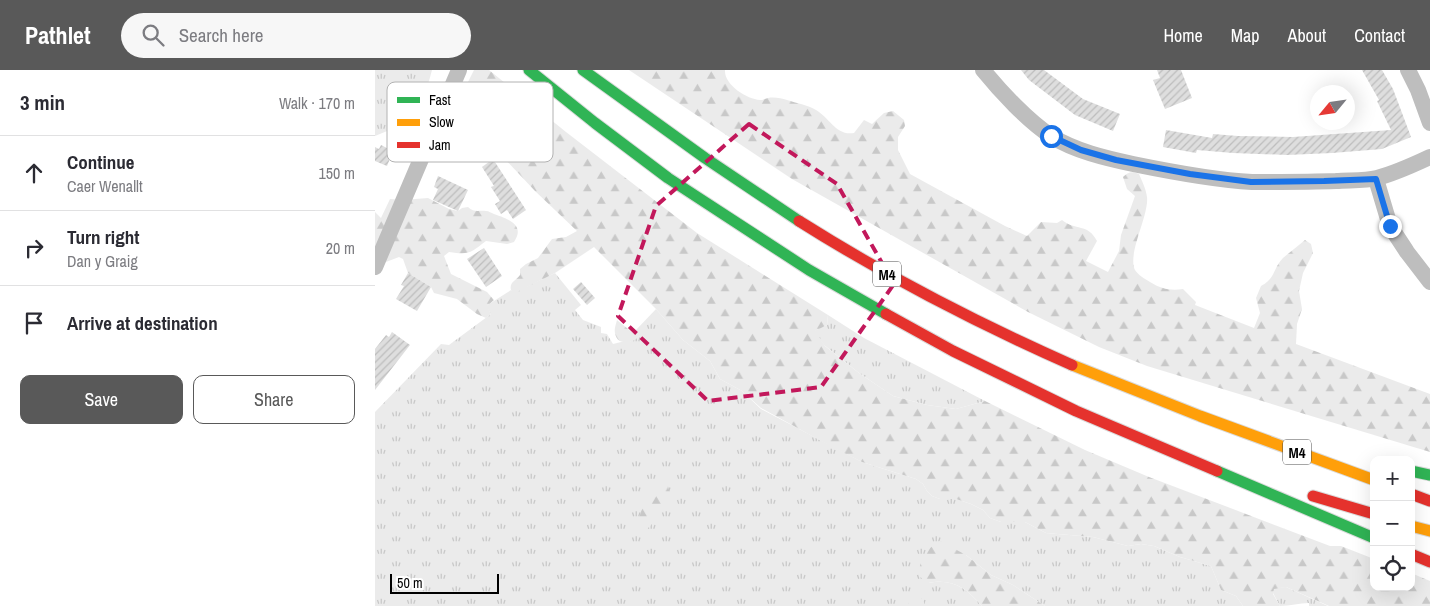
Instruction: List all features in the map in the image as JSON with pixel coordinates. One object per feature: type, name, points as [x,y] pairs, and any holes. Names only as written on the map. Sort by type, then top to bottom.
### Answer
[{"type":"highway","name":"M4","points":[[529,70],[544,82]]},
{"type":"highway","name":"M4","points":[[583,70],[672,136],[759,196],[834,244],[918,292],[1008,336],[1075,365],[1220,424],[1370,479]]},
{"type":"highway","name":"M4","points":[[553,89],[669,178],[809,270],[953,351],[1076,411],[1370,536]]},
{"type":"highway","name":"M4","points":[[1076,411],[1269,480]]},
{"type":"highway","name":"M4","points":[[1220,424],[1326,450]]},
{"type":"highway","points":[[1415,471],[1430,475]]},
{"type":"highway","points":[[1305,493],[1370,513]]},
{"type":"highway","points":[[1415,495],[1430,501]]},
{"type":"highway","points":[[1415,527],[1430,531]]},
{"type":"highway","points":[[1415,556],[1430,562]]},
{"type":"street","points":[[454,82],[459,70]]},
{"type":"street","points":[[983,70],[1005,95],[1051,136],[1081,150],[1107,158],[1190,174],[1251,182],[1376,179],[1407,168],[1430,157]]},
{"type":"street","points":[[1408,70],[1418,90],[1430,124]]},
{"type":"street","points":[[375,267],[420,162]]},
{"type":"street","points":[[1376,179],[1390,226],[1430,282]]},
{"type":"highlighted area","points":[[749,124],[837,184],[894,284],[821,387],[708,401],[618,316],[656,206]]},
{"type":"green space","points":[[375,70],[432,70],[428,82],[387,82],[387,131],[375,136]]},
{"type":"green space","points":[[474,70],[489,70],[504,82],[468,82]]},
{"type":"green space","points":[[629,70],[725,70],[728,81],[743,94],[760,100],[780,98],[809,107],[821,113],[842,132],[848,133],[854,133],[864,120],[872,124],[884,113],[893,111],[904,120],[905,126],[898,137],[898,150],[910,174],[1027,236],[1041,222],[1057,223],[1062,220],[1085,229],[1097,241],[1086,261],[1108,272],[1119,251],[1121,235],[1135,196],[1127,189],[1123,177],[1130,172],[1139,174],[1145,188],[1147,205],[1134,255],[1133,263],[1136,272],[1146,280],[1162,288],[1170,290],[1183,289],[1196,302],[1195,305],[1254,328],[1260,313],[1256,298],[1261,286],[1269,280],[1283,258],[1305,240],[1311,244],[1313,253],[1303,273],[1299,291],[1302,309],[1297,324],[1296,344],[1430,394],[1430,452],[1147,366],[1099,347],[1028,312],[792,179]]},
{"type":"green space","points":[[553,122],[697,233],[828,315],[827,325],[815,331],[825,346],[859,373],[893,396],[927,405],[956,409],[985,401],[1085,450],[1149,477],[1330,546],[1341,546],[1370,557],[1370,591],[1415,591],[1415,575],[1430,581],[1430,606],[1329,606],[1286,587],[1274,589],[1273,594],[1280,606],[1243,606],[1236,596],[1221,590],[1211,566],[1180,557],[1154,546],[1141,544],[1128,546],[1093,537],[1046,533],[1025,522],[1001,522],[990,518],[983,510],[971,504],[956,499],[940,499],[932,496],[923,484],[916,479],[862,462],[832,447],[761,408],[742,391],[720,379],[710,361],[683,340],[656,309],[594,247],[555,273],[515,293],[511,290],[511,285],[520,275],[520,269],[538,258],[552,239],[566,237],[577,231],[508,162],[553,162]]},
{"type":"green space","points":[[428,198],[449,209],[458,211],[468,207],[474,211],[488,211],[509,220],[518,231],[514,242],[507,244],[486,241],[469,252],[449,252],[444,256],[451,274],[487,292],[494,300],[487,306],[491,314],[486,318],[477,314],[457,299],[434,293],[431,287],[408,273],[403,259],[399,257],[386,262],[377,262],[375,267],[375,212],[381,218],[390,199]]},
{"type":"green space","points":[[555,273],[581,305],[575,310],[583,320],[601,327],[601,333],[607,334],[613,344],[630,342],[638,332],[636,330],[656,309],[683,340],[710,361],[720,379],[742,391],[761,409],[862,462],[916,479],[923,484],[932,496],[940,499],[956,499],[971,504],[983,510],[990,518],[1001,522],[1025,522],[1046,533],[1093,537],[1128,546],[1141,544],[1154,546],[1180,557],[1211,566],[1221,590],[1236,596],[1243,606],[1045,606],[1013,585],[991,575],[966,555],[928,583],[952,583],[964,589],[982,606],[375,606],[375,412],[441,344],[449,345],[491,314],[486,306],[511,290],[515,292]]},
{"type":"green space","points":[[828,315],[864,338],[985,401],[956,409],[927,405],[893,396],[859,373],[824,345],[814,331],[827,325]]},
{"type":"green space","points":[[617,320],[633,333],[636,330],[639,336],[629,342],[619,340],[616,337],[615,331]]},
{"type":"green space","points":[[662,484],[668,486],[670,494],[665,504],[657,518],[646,530],[640,528],[640,515],[648,497]]},
{"type":"green space","points":[[940,541],[966,555],[991,575],[1013,585],[1045,606],[982,606],[964,589],[952,583],[928,583],[919,576],[922,559],[927,551]]},
{"type":"green space","points":[[1286,587],[1328,606],[1309,606],[1309,603],[1280,606],[1273,593],[1274,588]]},
{"type":"green space","points":[[918,594],[924,602],[924,606],[907,606],[910,599]]},
{"type":"building","points":[[1021,70],[1044,70],[1083,99],[1120,114],[1113,131],[1075,115],[1029,80]]},
{"type":"building","points":[[1157,70],[1181,70],[1192,98],[1165,109],[1153,80],[1160,78]]},
{"type":"building","points":[[1362,70],[1382,70],[1393,89],[1411,137],[1382,149],[1287,155],[1197,150],[1196,153],[1163,147],[1166,130],[1212,138],[1213,134],[1293,137],[1391,130],[1377,101],[1379,100]]},
{"type":"building","points":[[381,145],[387,148],[387,162],[389,162],[387,166],[375,161],[375,147],[379,149]]},
{"type":"building","points":[[489,162],[495,162],[526,210],[513,219],[507,210],[501,214],[495,204],[500,201],[491,187],[494,186],[482,167]]},
{"type":"building","points":[[438,176],[468,190],[458,211],[433,200],[438,189],[434,187]]},
{"type":"building","points":[[484,248],[502,276],[486,287],[467,259]]},
{"type":"building","points":[[408,273],[431,287],[417,311],[396,299],[404,286],[401,285]]},
{"type":"building","points":[[581,282],[595,298],[587,305],[573,289]]},
{"type":"building","points":[[392,332],[410,345],[375,390],[375,349],[386,335],[389,337]]},
{"type":"traffic: fast","points":[[529,70],[544,82]]},
{"type":"traffic: fast","points":[[583,70],[705,158],[799,221]]},
{"type":"traffic: fast","points":[[553,89],[668,178],[809,270],[886,314]]},
{"type":"traffic: fast","points":[[1217,471],[1370,536]]},
{"type":"traffic: fast","points":[[1415,472],[1430,475]]},
{"type":"traffic: slow","points":[[1072,365],[1200,416],[1370,479]]},
{"type":"traffic: slow","points":[[1415,527],[1430,531]]},
{"type":"traffic: jam","points":[[799,221],[865,261],[933,298],[1001,333],[1072,365]]},
{"type":"traffic: jam","points":[[886,314],[953,351],[1076,411],[1217,471]]},
{"type":"traffic: jam","points":[[1415,495],[1430,501]]},
{"type":"traffic: jam","points":[[1313,496],[1370,513]]},
{"type":"traffic: jam","points":[[1415,556],[1430,562]]},
{"type":"route","points":[[1051,136],[1081,150],[1116,160],[1190,174],[1251,182],[1376,179],[1390,226]]}]
